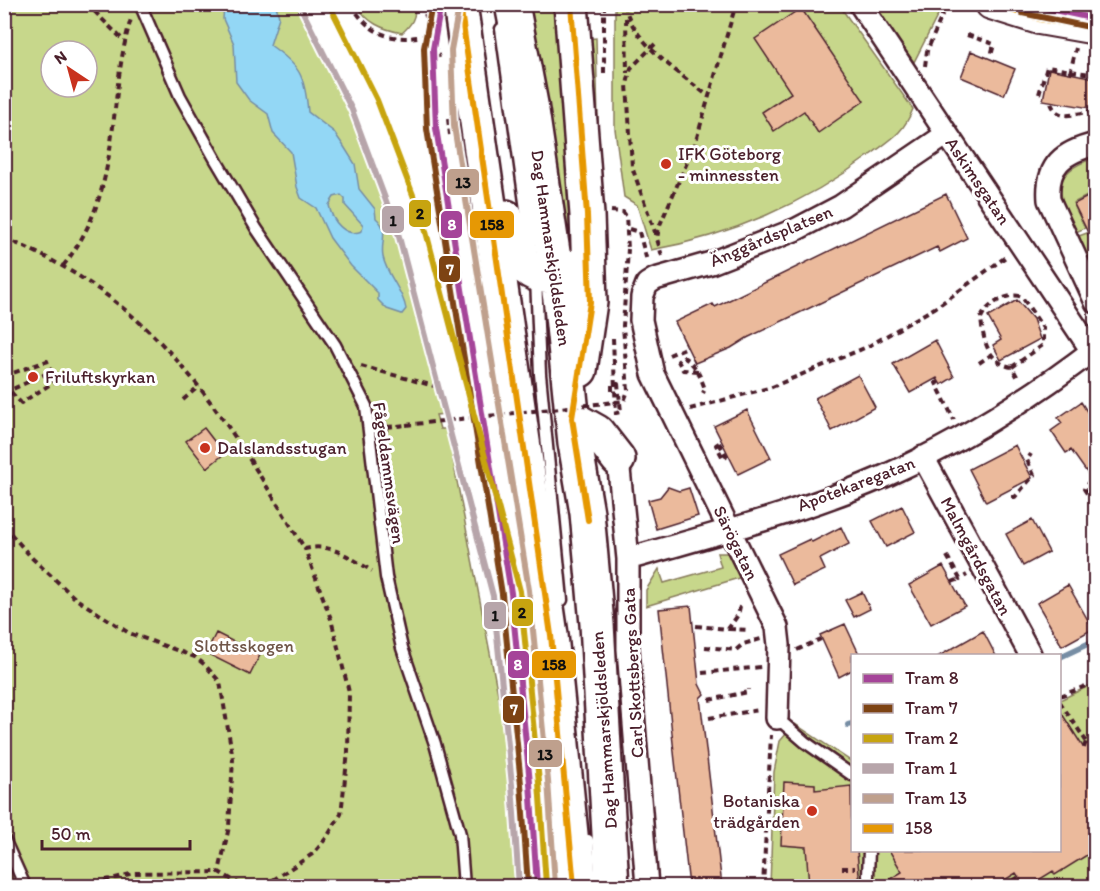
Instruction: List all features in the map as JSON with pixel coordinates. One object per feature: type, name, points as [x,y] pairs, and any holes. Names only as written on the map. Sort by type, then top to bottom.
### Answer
[{"type":"main road","points":[[460,4],[551,634],[573,854],[574,886]]},
{"type":"main road","points":[[571,4],[598,220],[590,302],[572,418],[597,432],[618,459]]},
{"type":"main road","points":[[991,4],[1086,36]]},
{"type":"main road","name":"Dag Hammarskjöldsleden","points":[[506,10],[531,104],[546,275],[587,513],[597,624],[612,886]]},
{"type":"main road","points":[[468,61],[486,99],[509,235],[520,262],[546,275],[568,271],[580,259],[598,220]]},
{"type":"street","name":"Askimsgatan","points":[[860,4],[1094,352]]},
{"type":"street","name":"Änggårdsplatsen","points":[[657,280],[711,263],[797,229],[873,186],[947,134]]},
{"type":"street","points":[[1095,144],[1062,158],[1053,169],[1048,188],[1049,200],[1095,302]]},
{"type":"street","name":"Särögatan","points":[[657,280],[640,305],[653,374],[777,627],[777,713]]},
{"type":"street","name":"Apotekaregatan","points":[[628,559],[729,530],[848,490],[923,458],[977,428],[1094,352]]},
{"type":"street","name":"Malmgårdsgatan","points":[[923,458],[1029,654]]},
{"type":"street","name":"Carl Skottsbergs Gata","points":[[618,459],[628,559],[628,649],[647,886]]},
{"type":"lane","name":"Fågeldammsvägen","points":[[140,4],[180,96],[256,228],[345,364],[368,417],[386,577],[402,648],[435,744],[460,834],[464,886]]},
{"type":"lane","points":[[546,275],[540,374],[563,608]]},
{"type":"lane","points":[[777,713],[805,742],[851,774]]},
{"type":"lane","points":[[587,829],[591,886]]},
{"type":"lane","points":[[4,839],[25,886]]},
{"type":"lane","points":[[868,876],[869,852]]},
{"type":"path","points":[[87,4],[124,41]]},
{"type":"path","points":[[351,4],[364,25],[378,33],[406,38],[432,34]]},
{"type":"path","points":[[625,4],[632,167],[657,239]]},
{"type":"path","points":[[657,280],[658,228],[695,144],[736,4]]},
{"type":"path","points":[[927,51],[946,4]]},
{"type":"path","points":[[63,266],[83,237],[104,183],[116,114],[124,41],[132,16]]},
{"type":"path","points":[[626,17],[653,46],[708,96]]},
{"type":"path","points":[[967,35],[994,44],[991,56]]},
{"type":"path","points":[[1071,72],[1086,36]]},
{"type":"path","points":[[628,76],[637,60],[653,46]]},
{"type":"path","points":[[1039,94],[1047,67],[1095,75]]},
{"type":"path","points":[[1051,103],[1053,110],[1061,115],[1094,112],[1095,92]]},
{"type":"path","points":[[387,427],[624,401],[628,391],[623,326],[628,220],[623,212],[598,220]]},
{"type":"path","points":[[629,229],[639,232],[645,256],[657,280]]},
{"type":"path","points":[[4,238],[63,266],[116,301],[145,325],[228,422],[305,549],[331,619],[349,692],[348,752],[341,814],[314,853],[264,886]]},
{"type":"path","points":[[683,411],[772,387],[869,346],[938,306],[1010,254]]},
{"type":"path","points":[[1012,367],[1045,342],[1042,328],[1022,297],[1009,295],[983,314],[982,329],[990,356],[998,363],[1012,367],[1020,384]]},
{"type":"path","points":[[687,347],[671,354],[683,370],[698,371]]},
{"type":"path","points":[[979,363],[990,356]]},
{"type":"path","points":[[678,361],[683,357],[698,371],[705,389],[703,393]]},
{"type":"path","points":[[47,361],[54,382],[21,403],[7,392],[4,378],[47,361]]},
{"type":"path","points":[[345,364],[390,372],[434,386]]},
{"type":"path","points":[[7,392],[50,372]]},
{"type":"path","points":[[939,382],[936,383],[956,424]]},
{"type":"path","points":[[614,403],[612,385],[618,384],[621,412],[616,413]]},
{"type":"path","points":[[183,400],[199,386]]},
{"type":"path","points":[[1012,497],[1015,497],[1034,475],[1027,460],[1032,454]]},
{"type":"path","points":[[1095,471],[1084,489],[1095,507]]},
{"type":"path","points":[[4,526],[32,558],[76,599],[129,633],[195,657],[220,682],[233,759],[228,827],[219,872]]},
{"type":"path","points":[[305,549],[322,546],[343,554],[386,577]]},
{"type":"path","points":[[947,556],[960,579]]},
{"type":"path","points":[[952,582],[970,573]]},
{"type":"path","points":[[728,629],[738,615],[741,602]]},
{"type":"path","points":[[696,626],[749,630]]},
{"type":"path","points":[[705,647],[736,650],[743,644],[765,639]]},
{"type":"path","points":[[702,673],[778,665]]},
{"type":"path","points":[[1061,695],[1095,682]]},
{"type":"path","points":[[709,700],[737,696],[748,692],[748,689]]},
{"type":"path","points":[[1061,705],[1075,729],[1086,741]]},
{"type":"path","points":[[709,718],[777,713],[770,740],[763,886]]},
{"type":"path","points":[[1084,748],[1086,741],[1095,734]]},
{"type":"path","points":[[84,886],[135,873],[219,872],[243,886]]},
{"type":"path","points":[[1084,886],[1095,876]]},
{"type":"path","points":[[1007,886],[1019,877]]},
{"type":"green space","name":"Slottsskogen","points":[[4,5],[300,5],[357,123],[396,222],[425,325],[445,414],[436,415],[440,429],[447,429],[506,736],[515,886],[5,886]]},
{"type":"green space","points":[[357,5],[414,5],[415,13],[411,24],[402,33],[376,24],[365,16]]},
{"type":"green space","points":[[521,5],[558,5],[574,232],[570,242],[564,246]]},
{"type":"green space","points":[[615,5],[839,5],[913,109],[901,130],[890,140],[820,188],[738,226],[710,236],[651,250],[637,205],[624,197],[615,129]]},
{"type":"green space","points":[[873,5],[943,5],[914,62]]},
{"type":"green space","points":[[596,38],[599,164],[602,189],[597,189],[587,39]]},
{"type":"green space","points":[[1095,158],[1095,192],[1073,203],[1085,228],[1076,232],[1061,196],[1063,178],[1080,164]]},
{"type":"green space","points":[[1087,233],[1095,249],[1095,272],[1079,236]]},
{"type":"green space","points":[[717,553],[729,553],[742,577],[646,606],[646,590],[659,569],[664,583],[721,567]]},
{"type":"green space","name":"Botaniska trädgården","points":[[1095,683],[1095,886],[770,886],[774,772],[780,741],[795,724],[851,761],[851,852],[1061,852],[1061,700]]},
{"type":"water","points":[[224,5],[276,5],[279,17],[270,45],[288,59],[299,72],[303,80],[308,112],[334,132],[355,164],[359,189],[375,209],[376,218],[383,227],[383,257],[404,302],[406,309],[402,314],[387,309],[378,300],[378,293],[351,266],[330,238],[316,208],[301,198],[291,152],[273,133],[268,114],[249,100],[236,82],[234,44],[223,19]],"holes":[[[341,195],[345,199],[345,205],[363,225],[362,231],[356,233],[345,230],[333,217],[329,205],[334,197]]]},
{"type":"building","points":[[801,8],[864,101],[818,133],[804,111],[774,131],[762,112],[791,93],[755,39]]},
{"type":"building","points":[[971,51],[1015,69],[1004,95],[961,77]]},
{"type":"building","points":[[1049,69],[1095,78],[1090,108],[1043,100]]},
{"type":"building","points":[[1095,193],[1095,247],[1074,204]]},
{"type":"building","points":[[946,194],[967,238],[940,252],[937,247],[747,338],[731,348],[695,363],[675,322],[713,304],[715,307]]},
{"type":"building","points":[[1017,300],[1033,319],[1040,339],[1001,360],[993,345],[1001,340],[988,317]]},
{"type":"building","points":[[935,340],[954,377],[941,385],[937,378],[910,393],[893,364]]},
{"type":"building","points":[[858,375],[875,407],[832,431],[815,398]]},
{"type":"building","points":[[1081,402],[1095,424],[1095,484],[1071,450],[1066,453],[1051,431],[1062,423],[1058,418]]},
{"type":"building","points":[[747,410],[771,458],[738,474],[714,426]]},
{"type":"building","name":"Dalslandsstugan","points":[[204,428],[224,454],[207,468],[186,441]]},
{"type":"building","points":[[1015,445],[1032,478],[986,502],[969,469]]},
{"type":"building","points":[[668,487],[679,491],[689,488],[698,516],[656,529],[648,500],[660,497]]},
{"type":"building","points":[[902,506],[915,532],[886,547],[872,521]]},
{"type":"building","points":[[1032,520],[1049,552],[1023,566],[1006,534]]},
{"type":"building","points":[[841,527],[849,544],[820,559],[825,570],[793,585],[778,554],[810,539],[812,542]]},
{"type":"building","points":[[943,566],[965,606],[931,624],[909,585]]},
{"type":"building","points":[[1068,585],[1093,629],[1062,646],[1037,603]]},
{"type":"building","points":[[862,592],[870,609],[854,617],[845,600]]},
{"type":"building","points":[[691,606],[699,684],[704,694],[700,698],[722,886],[689,886],[673,743],[659,609]]},
{"type":"building","points":[[845,624],[859,654],[851,654],[851,671],[839,677],[820,635]]},
{"type":"building","points":[[983,631],[995,654],[943,654]]},
{"type":"building","points":[[216,633],[260,655],[250,675],[206,653]]},
{"type":"building","points":[[1061,712],[1083,747],[1095,739],[1095,850],[1055,875],[1053,871],[1029,886],[1025,886],[1016,873],[995,886],[878,886],[902,872],[890,852],[1061,852]]},
{"type":"building","points":[[784,782],[815,784],[815,790],[851,786],[851,852],[857,852],[860,886],[809,886],[806,847],[781,845]]},
{"type":"waterway","points":[[1061,657],[1096,640]]},
{"type":"tram line","name":"2","points":[[329,4],[377,100],[424,224],[520,591],[539,782],[546,885]]},
{"type":"tram line","name":"7","points":[[432,4],[424,48],[427,129],[502,594],[521,784],[528,886]]},
{"type":"tram line","name":"8","points":[[441,4],[433,49],[436,128],[511,593],[530,783],[537,886]]},
{"type":"tram line","name":"8","points":[[1026,4],[1096,19]]},
{"type":"tram line","name":"13","points":[[459,7],[451,50],[454,126],[529,590],[548,781],[555,885]]},
{"type":"tram line","name":"1","points":[[303,12],[352,110],[398,233],[493,596],[512,785],[519,886]]},
{"type":"tram line","name":"7","points":[[1022,13],[1094,28]]},
{"type":"transit line","name":"158","points":[[460,4],[551,635],[574,886]]},
{"type":"transit line","name":"158","points":[[571,4],[587,215],[590,302],[572,418],[588,520]]},
{"type":"transit line","name":"158","points":[[993,4],[1039,19],[1096,29]]},
{"type":"place","name":"IFK Göteborg - minnessten","points":[[666,164]]},
{"type":"place","name":"Friluftskyrkan","points":[[33,377]]},
{"type":"place","name":"Dalslandsstugan","points":[[205,448]]},
{"type":"place","name":"Botaniska trädgården","points":[[812,811]]}]
